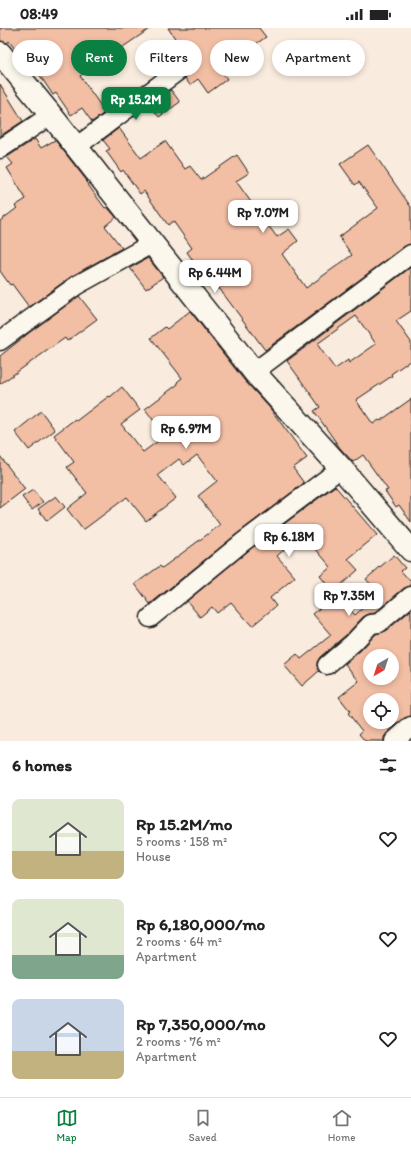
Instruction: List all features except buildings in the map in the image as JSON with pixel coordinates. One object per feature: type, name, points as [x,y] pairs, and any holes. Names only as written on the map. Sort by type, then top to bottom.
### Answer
[{"type":"street","points":[[0,53],[51,114],[254,372],[341,468],[411,550]]},
{"type":"street","points":[[76,147],[171,76]]},
{"type":"street","points":[[0,149],[51,114]]},
{"type":"street","points":[[0,340],[77,285],[153,243]]},
{"type":"street","points":[[254,372],[411,254]]},
{"type":"street","points":[[150,618],[243,542],[341,468]]},
{"type":"street","points":[[327,664],[353,643],[371,624],[379,623],[411,596]]},
{"type":"street","points":[[394,741],[411,726]]}]
